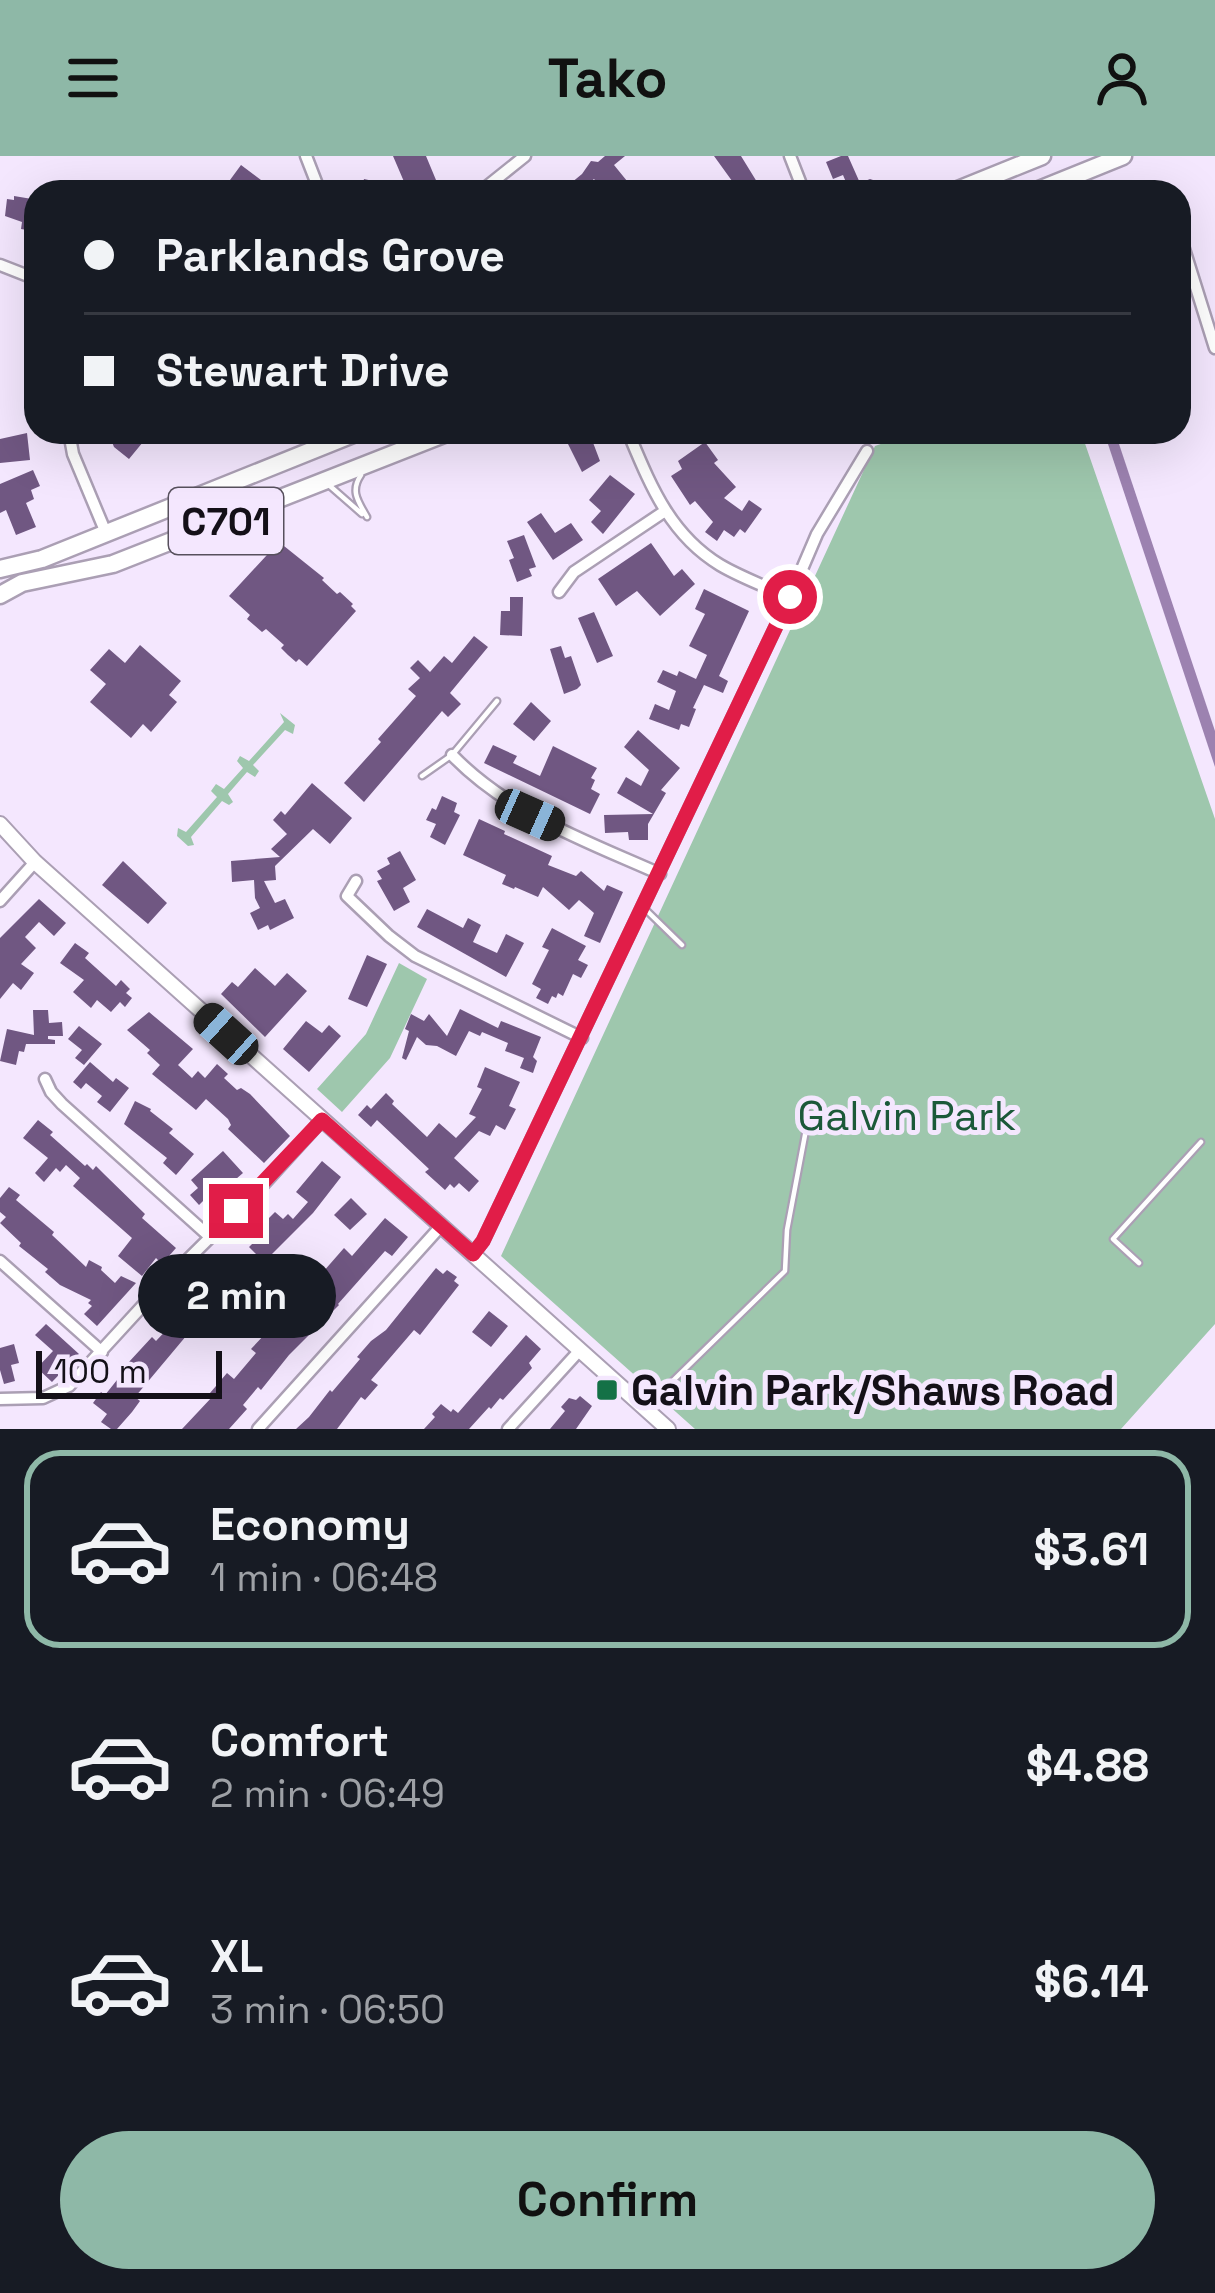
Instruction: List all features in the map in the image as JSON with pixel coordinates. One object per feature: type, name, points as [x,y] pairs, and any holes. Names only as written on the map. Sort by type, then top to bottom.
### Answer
[{"type":"main road","points":[[983,180],[1042,156]]},
{"type":"main road","points":[[1064,180],[1123,156]]},
{"type":"main road","name":"C701","points":[[0,569],[42,559],[328,444]]},
{"type":"main road","name":"C701","points":[[0,595],[22,583],[112,564],[421,444]]},
{"type":"street","points":[[495,180],[525,156]]},
{"type":"street","points":[[1191,271],[1215,348]]},
{"type":"street","points":[[71,444],[106,533]]},
{"type":"street","points":[[634,444],[665,511],[689,540],[722,566],[790,597]]},
{"type":"street","points":[[473,1254],[582,1038],[817,534],[867,451]]},
{"type":"street","points":[[559,592],[574,572],[665,511]]},
{"type":"street","points":[[452,755],[530,815],[660,874]]},
{"type":"street","points":[[1,824],[35,862],[668,1429]]},
{"type":"street","points":[[0,901],[35,862]]},
{"type":"street","points":[[356,881],[347,896],[415,956],[582,1038]]},
{"type":"street","points":[[45,1079],[62,1104],[210,1237]]},
{"type":"street","points":[[0,1399],[44,1398],[69,1386],[322,1120]]},
{"type":"street","points":[[258,1429],[441,1226]]},
{"type":"street","points":[[0,1261],[102,1352]]},
{"type":"street","points":[[508,1429],[580,1350]]},
{"type":"lane","points":[[326,483],[367,517],[356,497],[360,476],[432,444]]},
{"type":"lane","points":[[422,776],[452,755],[497,701]]},
{"type":"lane","points":[[643,907],[682,945]]},
{"type":"lane","points":[[645,1408],[784,1271],[809,1114]]},
{"type":"lane","points":[[1139,1263],[1113,1239],[1201,1142]]},
{"type":"green space","name":"Galvin Park","points":[[1085,444],[1215,819],[1215,1324],[1121,1429],[695,1429],[501,1256],[875,446]]},
{"type":"green space","points":[[280,713],[295,725],[293,734],[285,730],[253,765],[259,771],[255,777],[247,772],[228,794],[233,802],[222,801],[191,837],[194,845],[188,846],[177,836],[178,828],[186,832],[217,797],[211,791],[216,784],[224,789],[243,768],[237,761],[240,756],[249,761],[284,722]]},
{"type":"green space","points":[[399,963],[427,979],[390,1058],[342,1112],[317,1089],[366,1034]]},
{"type":"shaded area","points":[[1108,444],[1119,444],[1215,731],[1215,767]]},
{"type":"building","points":[[393,156],[426,156],[436,180],[403,180]]},
{"type":"building","points":[[605,156],[625,156],[614,165],[626,180],[575,180],[591,161]]},
{"type":"building","points":[[714,156],[741,156],[756,180],[731,180]]},
{"type":"building","points":[[848,156],[859,180],[845,180],[843,175],[833,179],[826,162]]},
{"type":"building","points":[[241,165],[261,180],[230,180]]},
{"type":"building","points":[[14,196],[24,198],[24,230],[22,222],[5,216],[7,199],[14,200]]},
{"type":"building","points":[[24,434],[30,460],[0,463],[0,439]]},
{"type":"building","points":[[113,444],[141,444],[129,459]]},
{"type":"building","points":[[568,444],[594,444],[600,461],[582,472]]},
{"type":"building","points":[[706,444],[718,460],[714,463],[736,487],[724,498],[742,511],[749,500],[762,509],[745,533],[740,529],[734,537],[724,530],[717,541],[705,532],[713,522],[695,501],[690,505],[671,476],[682,469],[678,461]]},
{"type":"building","points":[[33,470],[40,486],[31,490],[34,499],[26,503],[36,527],[16,535],[6,510],[0,513],[0,484]]},
{"type":"building","points":[[610,475],[635,494],[603,534],[591,522],[601,511],[589,500]]},
{"type":"building","points":[[541,513],[555,533],[571,523],[583,540],[553,560],[527,522]]},
{"type":"building","points":[[524,535],[536,567],[529,569],[532,576],[517,582],[507,541]]},
{"type":"building","points":[[279,542],[356,611],[307,666],[288,655],[266,629],[262,632],[247,619],[250,615],[229,596]]},
{"type":"building","points":[[651,543],[674,576],[682,569],[695,584],[660,616],[637,591],[616,606],[598,579]]},
{"type":"building","points":[[704,589],[749,611],[719,676],[728,681],[723,693],[704,685],[689,727],[681,724],[679,730],[649,719],[655,704],[669,710],[676,691],[657,682],[663,670],[696,679],[707,655],[689,646],[705,614],[695,609]]},
{"type":"building","points":[[510,597],[523,597],[522,636],[500,635],[501,611],[510,611]]},
{"type":"building","points":[[594,612],[613,656],[597,663],[578,618]]},
{"type":"building","points":[[474,636],[488,647],[450,693],[461,704],[448,717],[442,711],[364,802],[344,783],[416,696],[408,689],[420,678],[410,668],[418,660],[430,672],[444,656],[452,663]]},
{"type":"building","points":[[140,645],[181,681],[169,695],[177,702],[151,732],[143,724],[131,738],[90,702],[106,684],[90,670],[109,649],[125,663]]},
{"type":"building","points":[[561,646],[565,658],[571,656],[581,685],[564,694],[550,649]]},
{"type":"building","points":[[531,702],[551,721],[534,741],[513,724]]},
{"type":"building","points":[[638,730],[680,768],[661,790],[666,793],[648,824],[648,840],[629,840],[628,832],[605,833],[604,815],[653,814],[617,793],[626,777],[641,786],[649,770],[624,747]]},
{"type":"building","points":[[493,745],[517,756],[513,763],[540,776],[553,746],[597,768],[591,789],[600,794],[590,814],[484,763]]},
{"type":"building","points":[[312,783],[352,818],[330,844],[313,829],[275,866],[276,880],[264,881],[275,903],[285,899],[294,918],[270,930],[268,925],[258,930],[250,913],[260,908],[254,880],[232,882],[231,861],[280,857],[271,849],[287,834],[273,820],[281,811],[285,815]]},
{"type":"building","points":[[442,796],[457,803],[454,812],[460,815],[445,845],[430,837],[436,824],[426,820]]},
{"type":"building","points":[[479,819],[552,856],[548,865],[576,876],[581,871],[604,891],[607,885],[623,892],[600,943],[584,936],[594,913],[579,900],[569,910],[543,887],[538,897],[514,889],[502,884],[506,875],[463,855]]},
{"type":"building","points":[[400,851],[416,880],[403,888],[410,902],[394,911],[377,881],[382,879],[377,871]]},
{"type":"building","points":[[123,861],[167,903],[148,924],[102,885]]},
{"type":"building","points":[[39,899],[66,923],[54,936],[39,922],[25,937],[36,948],[21,964],[34,973],[21,990],[13,983],[0,999],[0,938]]},
{"type":"building","points":[[427,909],[463,928],[468,918],[481,925],[473,942],[497,953],[506,934],[524,943],[506,977],[417,927]]},
{"type":"building","points":[[552,928],[586,946],[578,960],[588,965],[581,978],[573,974],[563,996],[552,996],[548,1004],[536,998],[541,989],[532,984],[549,950],[542,947]]},
{"type":"building","points":[[75,943],[116,986],[121,980],[130,989],[126,993],[132,998],[125,1007],[120,1002],[111,1012],[97,1000],[91,1008],[73,992],[84,980],[60,963]]},
{"type":"building","points":[[367,955],[387,964],[367,1007],[348,999]]},
{"type":"building","points":[[255,968],[275,986],[287,973],[307,991],[265,1037],[221,994],[232,982],[238,987]]},
{"type":"building","points":[[460,1009],[498,1028],[501,1021],[541,1037],[533,1073],[520,1068],[524,1058],[505,1051],[508,1043],[482,1032],[480,1036],[469,1031],[456,1056],[417,1037],[406,1060],[402,1058],[411,1014],[424,1021],[429,1014],[447,1036]]},
{"type":"building","points":[[33,1010],[48,1010],[49,1023],[62,1022],[63,1036],[48,1036],[55,1044],[26,1044],[16,1065],[0,1061],[7,1029],[34,1035]]},
{"type":"building","points":[[149,1012],[193,1049],[178,1065],[192,1078],[198,1071],[205,1078],[217,1064],[228,1074],[224,1078],[250,1094],[290,1136],[264,1163],[228,1129],[228,1119],[206,1099],[196,1110],[152,1074],[160,1065],[127,1030]]},
{"type":"building","points":[[306,1021],[322,1033],[329,1025],[341,1036],[309,1072],[283,1049]]},
{"type":"building","points":[[79,1026],[102,1044],[84,1065],[75,1058],[82,1050],[68,1039]]},
{"type":"building","points":[[90,1062],[113,1082],[116,1078],[129,1088],[110,1112],[97,1102],[102,1096],[86,1083],[81,1089],[73,1082]]},
{"type":"building","points":[[485,1067],[520,1082],[509,1106],[516,1109],[505,1130],[496,1125],[490,1136],[479,1131],[454,1158],[479,1181],[469,1192],[459,1183],[445,1190],[377,1120],[371,1127],[358,1115],[386,1093],[427,1137],[439,1123],[456,1138],[476,1117],[469,1114],[482,1089],[477,1087]]},
{"type":"building","points":[[135,1101],[151,1109],[194,1154],[176,1175],[163,1163],[167,1158],[124,1124]]},
{"type":"building","points":[[38,1120],[85,1166],[93,1170],[96,1166],[176,1248],[162,1264],[156,1258],[142,1276],[118,1256],[132,1238],[73,1186],[80,1178],[66,1165],[60,1172],[56,1168],[44,1182],[35,1173],[48,1158],[23,1138]]},
{"type":"building","points":[[223,1151],[243,1173],[213,1206],[206,1198],[199,1205],[190,1195],[198,1188],[191,1180]]},
{"type":"building","points":[[322,1161],[341,1177],[313,1213],[262,1260],[249,1247],[254,1242],[250,1237],[275,1212],[283,1219],[288,1214],[293,1219],[308,1202],[296,1192]]},
{"type":"building","points":[[9,1187],[20,1195],[16,1200],[86,1267],[89,1260],[115,1283],[121,1276],[136,1283],[97,1326],[84,1314],[91,1300],[60,1285],[0,1223],[6,1217],[0,1212],[0,1198]]},
{"type":"building","points":[[351,1198],[367,1214],[350,1230],[334,1215]]},
{"type":"building","points":[[385,1218],[408,1237],[392,1256],[385,1251],[261,1390],[258,1387],[229,1429],[182,1429],[227,1373],[234,1379],[256,1353],[251,1349],[266,1333],[270,1337],[296,1309],[282,1296],[299,1278],[309,1288],[344,1248],[352,1256]]},
{"type":"building","points":[[231,1257],[255,1268],[250,1281],[244,1278],[200,1326],[197,1323],[135,1397],[140,1401],[117,1429],[101,1422],[107,1414],[93,1403],[101,1392],[105,1395],[117,1380],[123,1385],[135,1370],[128,1363],[152,1337],[156,1341],[193,1296],[199,1302],[217,1283],[211,1278],[220,1269],[224,1273]]},
{"type":"building","points":[[436,1268],[457,1277],[454,1281],[459,1285],[420,1335],[414,1330],[371,1380],[378,1385],[365,1400],[361,1397],[337,1429],[296,1429],[371,1341],[386,1330]]},
{"type":"building","points":[[489,1311],[508,1326],[491,1347],[472,1332]]},
{"type":"building","points":[[46,1324],[79,1354],[52,1382],[37,1368],[53,1351],[35,1335]]},
{"type":"building","points":[[526,1335],[541,1349],[529,1363],[532,1368],[503,1400],[489,1407],[469,1429],[424,1429],[441,1404],[458,1413]]},
{"type":"building","points":[[14,1344],[19,1363],[11,1365],[15,1381],[4,1384],[0,1348]]},
{"type":"building","points":[[580,1396],[592,1406],[576,1429],[550,1429],[569,1398]]},
{"type":"place","name":"Galvin Park/Shaws Road","points":[[607,1390]]},
{"type":"route","points":[[236,1211],[322,1120],[473,1254],[582,1038],[790,597]]}]
